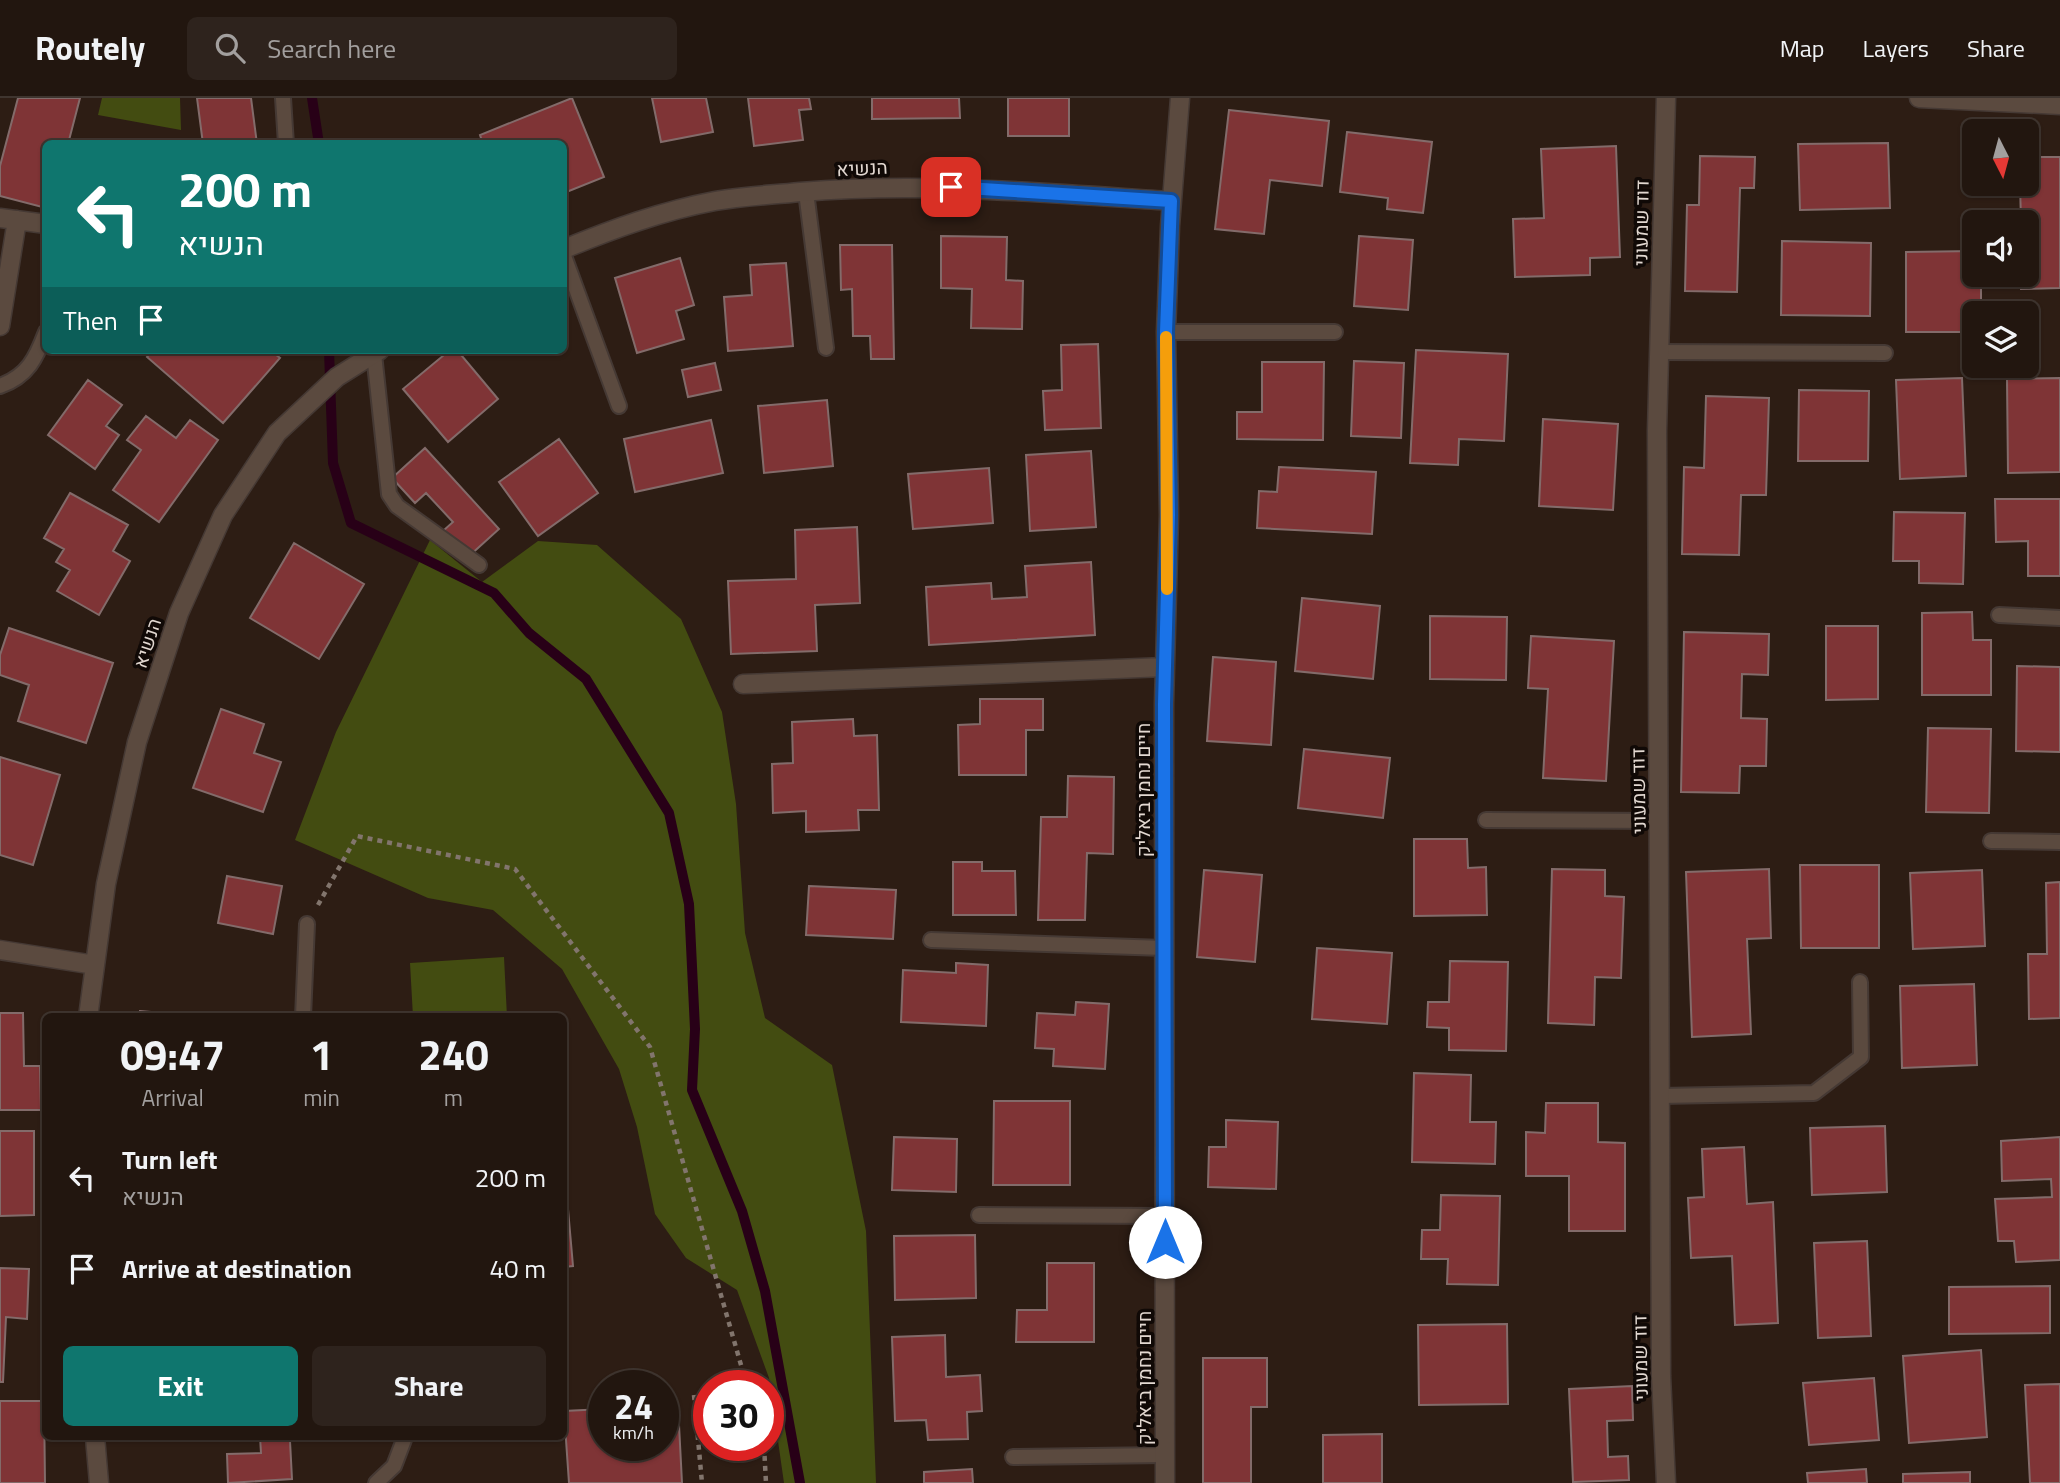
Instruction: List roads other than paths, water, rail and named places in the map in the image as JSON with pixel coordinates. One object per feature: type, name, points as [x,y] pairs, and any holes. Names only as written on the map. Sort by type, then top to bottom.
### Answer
[{"type":"street","name":"חיים נחמן ביאליק","points":[[1166,1483],[1164,948],[1165,667],[1169,515],[1166,332],[1171,201],[1180,98]]},
{"type":"street","name":"דוד שמעוני","points":[[1666,98],[1657,431],[1661,1376],[1667,1483]]},
{"type":"street","points":[[1919,98],[2060,105]]},
{"type":"street","name":"הנשיא","points":[[567,248],[629,223],[716,201],[868,187],[951,187],[1171,201]]},
{"type":"street","points":[[0,326],[9,219],[42,223]]},
{"type":"street","name":"הנשיא","points":[[89,1013],[106,884],[137,742],[179,613],[223,515],[277,433],[337,377],[374,354]]},
{"type":"street","points":[[743,684],[1165,667]]},
{"type":"street","points":[[0,950],[95,965]]},
{"type":"street","points":[[95,1440],[99,1483]]},
{"type":"lane","points":[[283,98],[286,140]]},
{"type":"lane","points":[[806,192],[826,348]]},
{"type":"lane","points":[[567,264],[619,406]]},
{"type":"lane","points":[[1166,332],[1335,332]]},
{"type":"lane","points":[[0,386],[16,380],[34,362],[42,342]]},
{"type":"lane","points":[[1659,352],[1885,353]]},
{"type":"lane","points":[[377,354],[389,494],[397,506],[479,565]]},
{"type":"lane","points":[[1998,615],[2060,618]]},
{"type":"lane","points":[[1486,820],[1659,821]]},
{"type":"lane","points":[[1991,841],[2060,842]]},
{"type":"lane","points":[[303,1013],[307,924]]},
{"type":"lane","points":[[931,940],[1164,948]]},
{"type":"lane","points":[[1660,1096],[1814,1093],[1861,1057],[1860,982]]},
{"type":"lane","points":[[979,1215],[1165,1216]]},
{"type":"lane","points":[[376,1483],[394,1466],[404,1440]]},
{"type":"lane","points":[[1013,1457],[1166,1455]]},
{"type":"waterway","points":[[312,98],[318,140]]},
{"type":"waterway","points":[[329,354],[333,463],[351,523],[494,593],[529,633],[586,679],[669,813],[689,904],[695,1029],[692,1090],[742,1211],[765,1291],[800,1483]]}]
